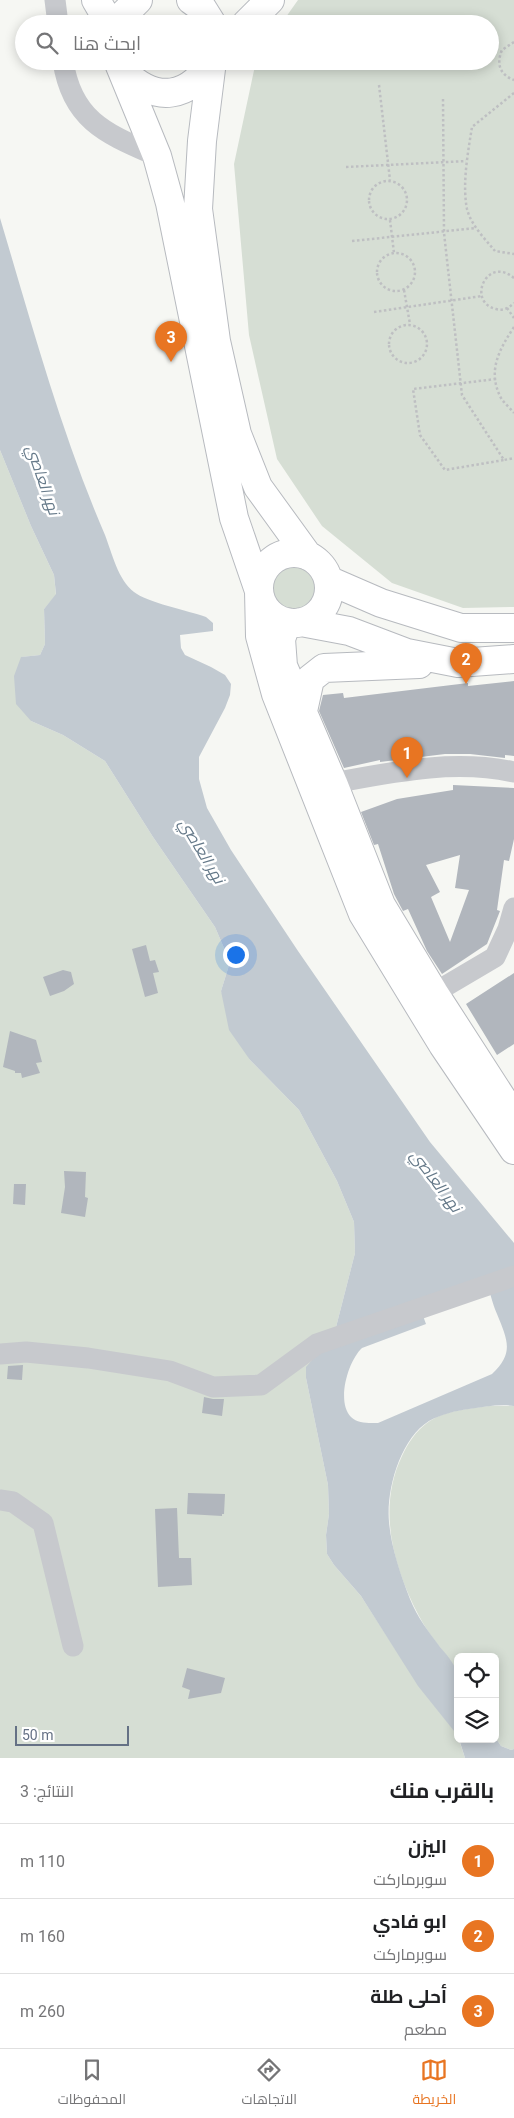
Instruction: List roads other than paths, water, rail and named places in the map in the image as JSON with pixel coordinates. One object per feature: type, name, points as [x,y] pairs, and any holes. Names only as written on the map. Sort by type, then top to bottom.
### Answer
[{"type":"main road","points":[[96,0],[105,15]]},
{"type":"main road","points":[[122,15],[138,0]]},
{"type":"main road","points":[[191,0],[202,8],[206,15]]},
{"type":"main road","points":[[255,15],[270,0]]},
{"type":"main road","points":[[122,70],[157,156],[170,203],[234,518],[262,603],[268,612],[278,620],[349,631],[408,654],[458,663]]},
{"type":"main road","points":[[124,70],[138,85],[154,92],[172,93],[189,87],[203,76],[207,70]]},
{"type":"main road","points":[[211,70],[202,141],[198,209],[216,342],[237,434],[258,487],[308,556]]},
{"type":"main road","points":[[514,1117],[434,993],[381,905],[333,783],[283,666],[281,639],[294,622],[312,618],[323,606],[328,591],[328,580],[324,570],[317,562],[308,556],[296,553],[284,554],[264,568],[260,579],[259,591],[260,636],[276,694],[363,914],[443,1045],[514,1150]]},
{"type":"main road","points":[[328,580],[381,603],[461,628],[514,628]]},
{"type":"main road","points":[[303,711],[310,679],[324,668],[458,663],[514,658]]},
{"type":"street","points":[[55,0],[57,15]]},
{"type":"street","points":[[65,70],[70,94],[91,121],[115,137],[157,156]]},
{"type":"street","points":[[333,783],[400,771],[444,766],[498,768],[514,772]]},
{"type":"street","points":[[434,993],[495,956],[508,929],[514,910]]},
{"type":"street","points":[[0,1354],[26,1352],[97,1359],[170,1371],[213,1387],[261,1385],[317,1344],[514,1276]]},
{"type":"street","points":[[0,1500],[13,1502],[43,1523],[73,1646]]},
{"type":"water","name":"نهر العاصي","points":[[0,218],[61,418],[89,496],[124,581],[128,587],[140,596],[206,617],[213,623],[213,631],[180,635],[181,648],[185,655],[225,675],[231,684],[230,695],[225,708],[199,757],[199,779],[207,808],[231,850],[298,951],[430,1142],[514,1243],[514,1406],[464,1410],[429,1421],[419,1429],[403,1452],[397,1466],[390,1495],[390,1532],[407,1590],[420,1618],[454,1666],[454,1731],[418,1686],[361,1596],[327,1554],[328,1485],[306,1378],[306,1367],[334,1335],[355,1253],[354,1222],[337,1181],[299,1110],[250,1060],[229,1030],[221,991],[230,962],[215,927],[153,837],[105,761],[63,735],[31,721],[16,704],[14,676],[21,657],[40,655],[45,644],[44,609],[56,594],[54,575],[31,526],[0,450]],"holes":[[[486,1280],[507,1346],[504,1360],[492,1374],[378,1423],[360,1422],[351,1417],[344,1402],[344,1392],[352,1362],[362,1348],[426,1324],[419,1305]]]},
{"type":"water","points":[[460,1743],[499,1743],[501,1746],[511,1750],[514,1749],[514,1758],[465,1758]]},
{"type":"place","name":"أحلى طلة","points":[[171,362]]},
{"type":"place","name":"ابو فادي","points":[[466,684]]},
{"type":"place","name":"اليزن","points":[[407,778]]}]
